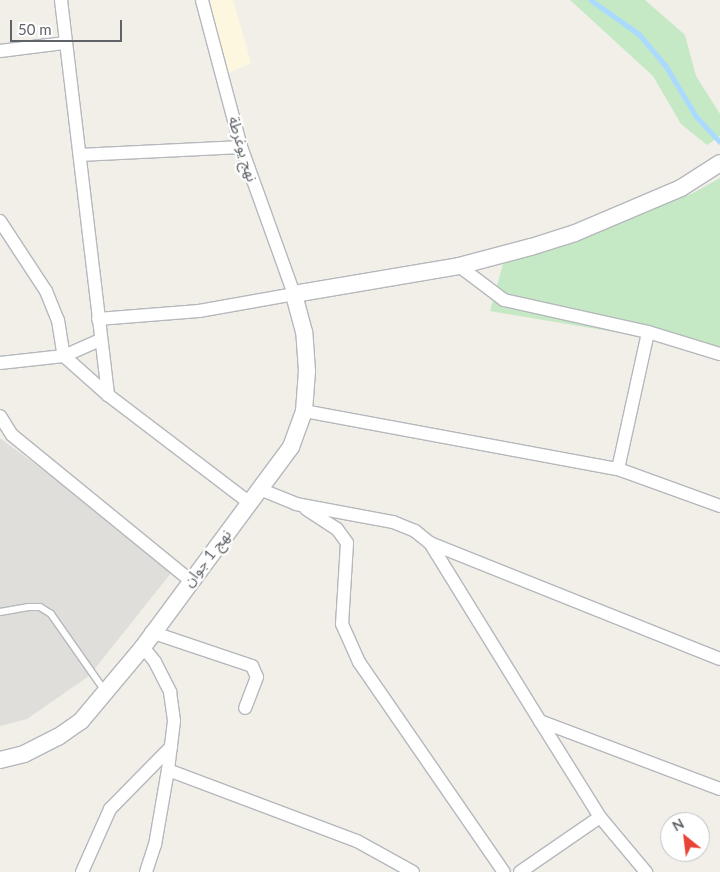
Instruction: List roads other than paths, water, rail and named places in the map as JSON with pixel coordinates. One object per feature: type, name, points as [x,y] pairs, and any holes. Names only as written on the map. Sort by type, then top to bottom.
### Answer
[{"type":"street","points":[[61,0],[64,43],[80,155],[100,340],[108,395]]},
{"type":"street","name":"نهج يوغرطة","points":[[202,0],[242,147],[294,294]]},
{"type":"street","points":[[0,51],[64,43]]},
{"type":"street","points":[[80,155],[242,147]]},
{"type":"street","points":[[98,319],[199,311],[459,266],[575,233],[681,188],[719,164]]},
{"type":"street","points":[[0,221],[46,291],[58,320],[64,356],[108,395],[250,503]]},
{"type":"street","points":[[459,266],[504,300],[648,332],[720,354]]},
{"type":"street","name":"نهج 1 جوان","points":[[0,760],[24,754],[58,737],[81,721],[147,640],[190,580],[262,490],[292,447],[304,411],[307,371],[304,332],[294,294]]},
{"type":"street","points":[[618,469],[648,332]]},
{"type":"street","points":[[0,362],[64,356],[100,340]]},
{"type":"street","points":[[304,411],[618,469],[720,506]]},
{"type":"street","points":[[0,416],[12,435],[190,580]]},
{"type":"street","points":[[262,490],[296,504],[320,517],[343,536],[348,550],[342,611],[346,637],[359,662],[504,872]]},
{"type":"street","points":[[296,504],[393,522],[415,531],[430,544],[600,817],[646,872]]},
{"type":"street","points":[[430,544],[720,659]]},
{"type":"street","points":[[147,640],[252,666],[256,677],[245,708]]},
{"type":"street","points":[[146,872],[155,845],[174,721],[170,692],[155,662],[147,640]]},
{"type":"street","points":[[540,721],[720,789]]},
{"type":"street","points":[[82,872],[110,809],[171,747]]},
{"type":"street","points":[[168,770],[357,841],[412,872]]},
{"type":"street","points":[[520,872],[600,817]]},
{"type":"lane","points":[[0,612],[35,607],[51,614],[105,691]]},
{"type":"waterway","points":[[591,0],[639,34],[666,66],[696,116],[720,142]]}]
